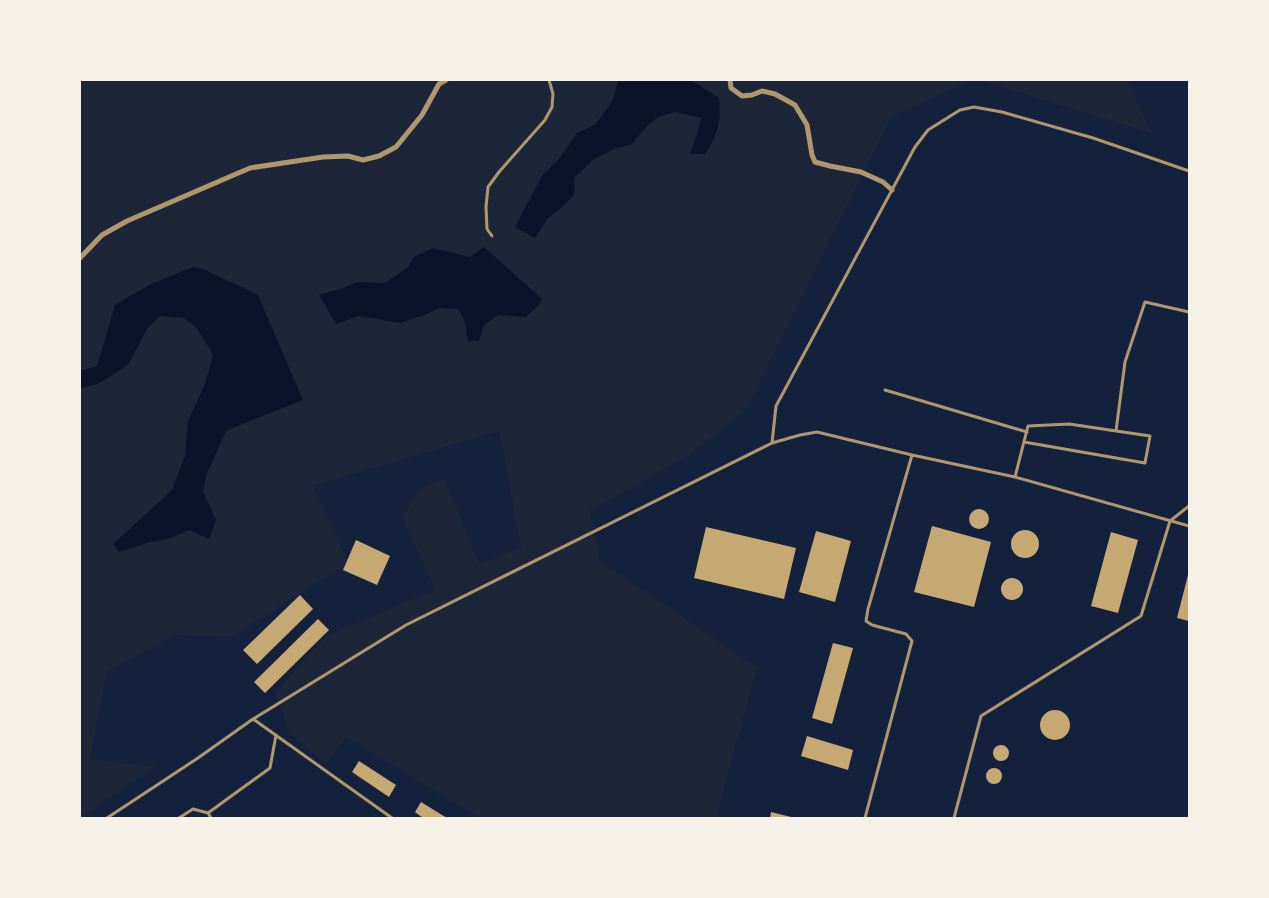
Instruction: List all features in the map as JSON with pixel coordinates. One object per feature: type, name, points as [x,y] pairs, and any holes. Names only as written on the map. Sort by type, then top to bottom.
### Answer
[{"type":"street","points":[[80,258],[102,235],[127,221],[250,168],[323,158],[348,156],[363,160],[379,156],[396,147],[422,115],[439,84],[446,80]]},
{"type":"street","points":[[730,80],[732,88],[742,96],[762,91],[775,94],[795,105],[807,125],[815,162],[861,172],[883,182],[892,190]]},
{"type":"lane","points":[[492,236],[487,229],[486,208],[488,188],[499,172],[545,120],[552,107],[553,94],[549,80]]},
{"type":"lane","points":[[772,443],[776,406],[915,147],[928,130],[960,110],[974,107],[1002,112],[1093,138],[1189,171]]},
{"type":"lane","points":[[1116,431],[1125,362],[1145,302],[1189,312]]},
{"type":"lane","points":[[885,390],[1027,432]]},
{"type":"lane","points":[[1014,477],[1028,426],[1070,424],[1150,436],[1144,463],[1024,442]]},
{"type":"lane","points":[[107,818],[253,719],[406,625],[772,443],[800,435],[817,432],[1014,477],[1189,526]]},
{"type":"lane","points":[[865,818],[912,641],[906,634],[872,625],[866,621],[912,455]]},
{"type":"lane","points":[[954,818],[981,716],[1141,616],[1170,521],[1189,506]]},
{"type":"lane","points":[[253,719],[392,818]]},
{"type":"lane","points":[[208,813],[270,768],[276,735]]},
{"type":"lane","points":[[179,818],[193,809],[208,813],[211,818]]},
{"type":"shaded area","points":[[80,80],[972,80],[891,117],[746,411],[688,456],[590,511],[599,560],[757,667],[716,818],[479,818],[346,737],[326,763],[290,735],[276,692],[326,636],[435,590],[402,516],[421,488],[444,478],[479,564],[521,547],[499,431],[312,486],[349,563],[231,637],[175,635],[107,672],[90,759],[156,767],[80,818]]},
{"type":"shaded area","points":[[618,80],[691,80],[719,98],[720,114],[718,127],[705,154],[690,154],[701,118],[675,112],[658,117],[646,127],[632,144],[614,149],[593,160],[575,177],[574,195],[548,218],[535,238],[515,227],[542,176],[559,159],[577,133],[596,124],[613,100]]},
{"type":"shaded area","points":[[980,80],[1128,80],[1151,133]]},
{"type":"shaded area","points":[[484,247],[542,299],[539,305],[526,317],[498,315],[484,325],[479,341],[468,341],[464,319],[458,309],[440,308],[400,323],[359,316],[336,324],[319,295],[357,282],[385,283],[408,267],[414,257],[433,248],[470,257]]},
{"type":"shaded area","points":[[193,267],[203,269],[258,295],[303,400],[226,431],[206,476],[203,491],[216,520],[209,539],[190,530],[171,538],[150,542],[119,552],[113,544],[172,490],[185,456],[188,421],[205,384],[213,355],[197,328],[184,318],[160,316],[147,329],[128,365],[98,384],[80,388],[80,371],[97,366],[115,305],[151,284]]},
{"type":"building","points":[[979,509],[986,512],[989,519],[986,526],[979,529],[972,526],[969,519],[972,512]]},
{"type":"building","points":[[932,526],[991,542],[974,607],[914,592]]},
{"type":"building","points":[[706,527],[796,548],[784,599],[694,578]]},
{"type":"building","points":[[1025,530],[1035,534],[1039,544],[1035,554],[1025,558],[1015,554],[1011,544],[1015,534]]},
{"type":"building","points":[[816,531],[851,541],[835,602],[799,592]]},
{"type":"building","points":[[1111,532],[1138,540],[1118,613],[1091,606]]},
{"type":"building","points":[[356,540],[390,556],[377,585],[343,570]]},
{"type":"building","points":[[1189,575],[1189,621],[1177,618]]},
{"type":"building","points":[[1012,578],[1020,581],[1023,589],[1020,597],[1012,600],[1004,597],[1001,589],[1004,581]]},
{"type":"building","points":[[300,595],[313,609],[257,664],[243,650]]},
{"type":"building","points":[[318,619],[329,630],[265,693],[254,682]]},
{"type":"building","points":[[833,643],[853,648],[832,724],[812,718]]},
{"type":"building","points":[[1055,710],[1066,714],[1070,725],[1066,736],[1055,740],[1044,736],[1040,725],[1044,714]]},
{"type":"building","points":[[807,736],[853,750],[848,770],[801,756]]},
{"type":"building","points":[[1001,745],[1009,753],[1001,761],[993,753]]},
{"type":"building","points":[[359,761],[396,785],[389,797],[352,772]]},
{"type":"building","points":[[994,768],[1002,776],[994,784],[986,776]]},
{"type":"building","points":[[421,802],[447,818],[423,818],[415,812]]},
{"type":"building","points":[[771,812],[791,817],[791,818],[770,818]]}]
